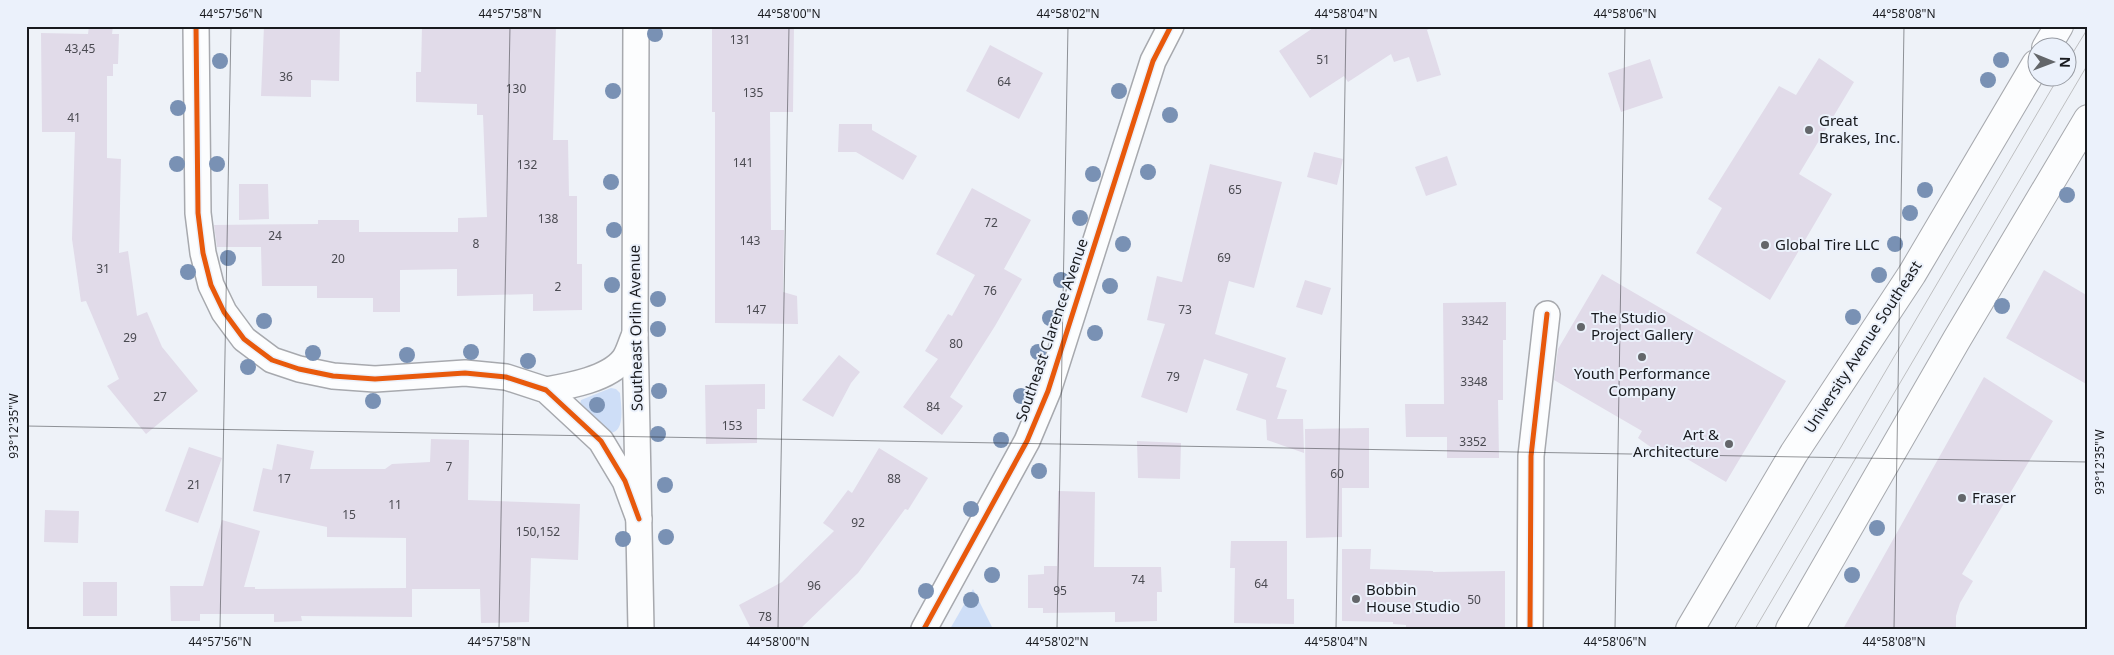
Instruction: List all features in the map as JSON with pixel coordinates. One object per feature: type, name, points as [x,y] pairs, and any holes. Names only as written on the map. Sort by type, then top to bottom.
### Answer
[{"type":"main road","points":[[2052,38],[2059,26]]},
{"type":"main road","name":"University Avenue Southeast","points":[[1690,629],[1794,452],[1912,274],[2026,81]]},
{"type":"main road","points":[[1790,629],[1952,347],[2088,119]]},
{"type":"street","points":[[196,26],[198,213],[203,253],[211,285],[224,312],[244,339],[272,360],[299,369],[334,376],[374,378],[465,373],[506,377],[546,390],[601,441],[625,481],[639,519]]},
{"type":"street","name":"Southeast Orlin Avenue","points":[[636,26],[635,334],[641,629]]},
{"type":"street","name":"Southeast Clarence Avenue","points":[[924,629],[1027,441],[1048,391],[1153,61],[1171,26]]},
{"type":"street","points":[[1530,629],[1531,456],[1547,314]]},
{"type":"street","points":[[546,390],[578,384],[607,373],[623,359],[635,334]]},
{"type":"shaded area","points":[[611,388],[616,389],[620,393],[621,417],[618,428],[610,433],[580,404],[581,400]]},
{"type":"shaded area","points":[[973,589],[993,629],[950,629]]},
{"type":"building","points":[[89,26],[113,26],[112,34],[119,34],[118,64],[113,64],[113,76],[107,76],[107,158],[121,159],[119,253],[128,251],[137,316],[147,312],[162,347],[198,391],[146,434],[107,386],[119,379],[86,301],[81,302],[72,239],[75,132],[42,132],[41,33],[88,34]]},
{"type":"building","points":[[264,26],[340,26],[339,81],[311,80],[311,97],[261,96]]},
{"type":"building","points":[[422,26],[556,26],[553,140],[568,140],[569,196],[577,196],[577,264],[582,264],[582,310],[533,311],[533,294],[457,296],[457,269],[400,270],[400,312],[373,312],[373,298],[317,298],[317,286],[262,286],[261,247],[217,247],[214,225],[318,224],[318,220],[359,220],[359,232],[458,232],[458,218],[487,217],[483,115],[477,115],[477,104],[416,102],[416,72],[421,72]]},
{"type":"building","points":[[712,26],[794,26],[793,112],[770,112],[771,230],[784,230],[783,292],[797,296],[798,324],[715,323],[715,112],[712,112]]},
{"type":"building","points":[[1316,26],[1434,26],[1427,30],[1441,75],[1417,82],[1409,57],[1394,62],[1391,54],[1348,82],[1344,76],[1310,98],[1279,51]]},
{"type":"building","points":[[990,45],[1043,73],[1019,119],[966,91]]},
{"type":"building","points":[[1819,58],[1854,82],[1799,174],[1832,194],[1770,300],[1696,253],[1722,208],[1708,199],[1779,86],[1796,95]]},
{"type":"building","points":[[1650,59],[1663,98],[1621,112],[1608,73]]},
{"type":"building","points":[[839,124],[872,124],[872,130],[917,156],[903,180],[856,152],[838,152]]},
{"type":"building","points":[[1314,152],[1343,159],[1337,185],[1307,177]]},
{"type":"building","points":[[1447,156],[1457,185],[1426,196],[1415,167]]},
{"type":"building","points":[[1210,164],[1282,182],[1254,288],[1229,281],[1215,334],[1286,358],[1276,387],[1287,390],[1277,419],[1303,419],[1304,453],[1267,440],[1266,420],[1236,410],[1248,374],[1204,359],[1187,413],[1141,397],[1165,324],[1147,320],[1157,276],[1182,282]]},
{"type":"building","points":[[239,184],[268,184],[269,219],[239,220]]},
{"type":"building","points":[[972,188],[1031,220],[1004,269],[1022,279],[950,397],[963,406],[942,435],[903,407],[938,359],[925,351],[948,314],[952,316],[975,275],[936,254]]},
{"type":"building","points":[[2044,270],[2088,296],[2088,385],[2006,338]]},
{"type":"building","points":[[1602,274],[1786,381],[1726,482],[1667,447],[1662,455],[1638,438],[1642,431],[1554,380],[1558,349]]},
{"type":"building","points":[[1305,280],[1331,288],[1322,315],[1296,307]]},
{"type":"building","points":[[1506,302],[1506,340],[1503,340],[1503,400],[1498,400],[1499,458],[1447,458],[1447,437],[1406,437],[1405,404],[1444,404],[1443,303]]},
{"type":"building","points":[[839,355],[860,372],[851,383],[833,417],[802,400]]},
{"type":"building","name":"Fraser","points":[[1984,377],[2053,421],[1962,574],[1973,581],[1960,603],[1956,616],[1956,629],[1843,629]]},
{"type":"building","points":[[765,384],[765,409],[757,409],[757,443],[706,444],[705,385]]},
{"type":"building","points":[[1369,428],[1369,488],[1342,488],[1342,537],[1306,538],[1305,429]]},
{"type":"building","points":[[431,439],[469,440],[468,500],[580,504],[578,560],[531,558],[529,622],[481,623],[480,589],[412,589],[412,617],[301,616],[302,621],[274,622],[274,614],[200,614],[200,621],[171,621],[170,586],[203,586],[222,520],[260,531],[244,587],[255,587],[255,589],[406,588],[406,538],[327,537],[327,527],[253,511],[263,468],[272,470],[277,444],[314,451],[310,469],[385,469],[392,464],[430,462]]},
{"type":"building","points":[[1137,441],[1181,443],[1180,479],[1138,478]]},
{"type":"building","points":[[189,447],[222,458],[198,523],[165,511]]},
{"type":"building","points":[[879,448],[928,478],[908,510],[905,509],[858,573],[800,629],[751,629],[739,605],[782,582],[834,531],[823,523],[848,490],[852,493]]},
{"type":"building","points":[[1058,491],[1095,492],[1094,567],[1161,567],[1162,592],[1157,592],[1157,621],[1115,622],[1115,612],[1043,613],[1043,608],[1028,608],[1028,575],[1044,574],[1044,566],[1057,566]]},
{"type":"building","points":[[45,510],[79,511],[78,543],[44,542]]},
{"type":"building","points":[[1231,541],[1287,541],[1287,599],[1294,599],[1294,624],[1234,623],[1235,568],[1230,568]]},
{"type":"building","points":[[1342,549],[1371,549],[1370,569],[1433,572],[1505,571],[1505,629],[1406,629],[1406,625],[1393,624],[1393,622],[1342,621]]},
{"type":"building","points":[[83,582],[117,582],[117,616],[83,616]]},
{"type":"tram line","points":[[2076,48],[2088,28]]},
{"type":"tram line","points":[[1755,629],[2088,64]]},
{"type":"tram line","points":[[1734,629],[2052,88]]},
{"type":"cycle path","points":[[196,26],[198,213],[203,253],[211,285],[224,312],[244,339],[272,360],[299,369],[333,376],[375,379],[465,373],[506,377],[546,390],[601,441],[625,481],[639,519]]},
{"type":"cycle path","points":[[924,629],[1027,441],[1048,391],[1153,61],[1171,26]]},
{"type":"cycle path","points":[[1530,629],[1531,456],[1547,314]]},
{"type":"place","name":"Great Brakes, Inc.","points":[[1809,130]]},
{"type":"place","name":"Global Tire LLC","points":[[1765,245]]},
{"type":"place","name":"The Studio Project Gallery","points":[[1581,327]]},
{"type":"place","name":"Youth Performance Company","points":[[1642,357]]},
{"type":"place","name":"Art & Architecture","points":[[1729,444]]},
{"type":"place","name":"Fraser","points":[[1962,498]]},
{"type":"place","name":"Bobbin House Studio","points":[[1356,599]]}]
